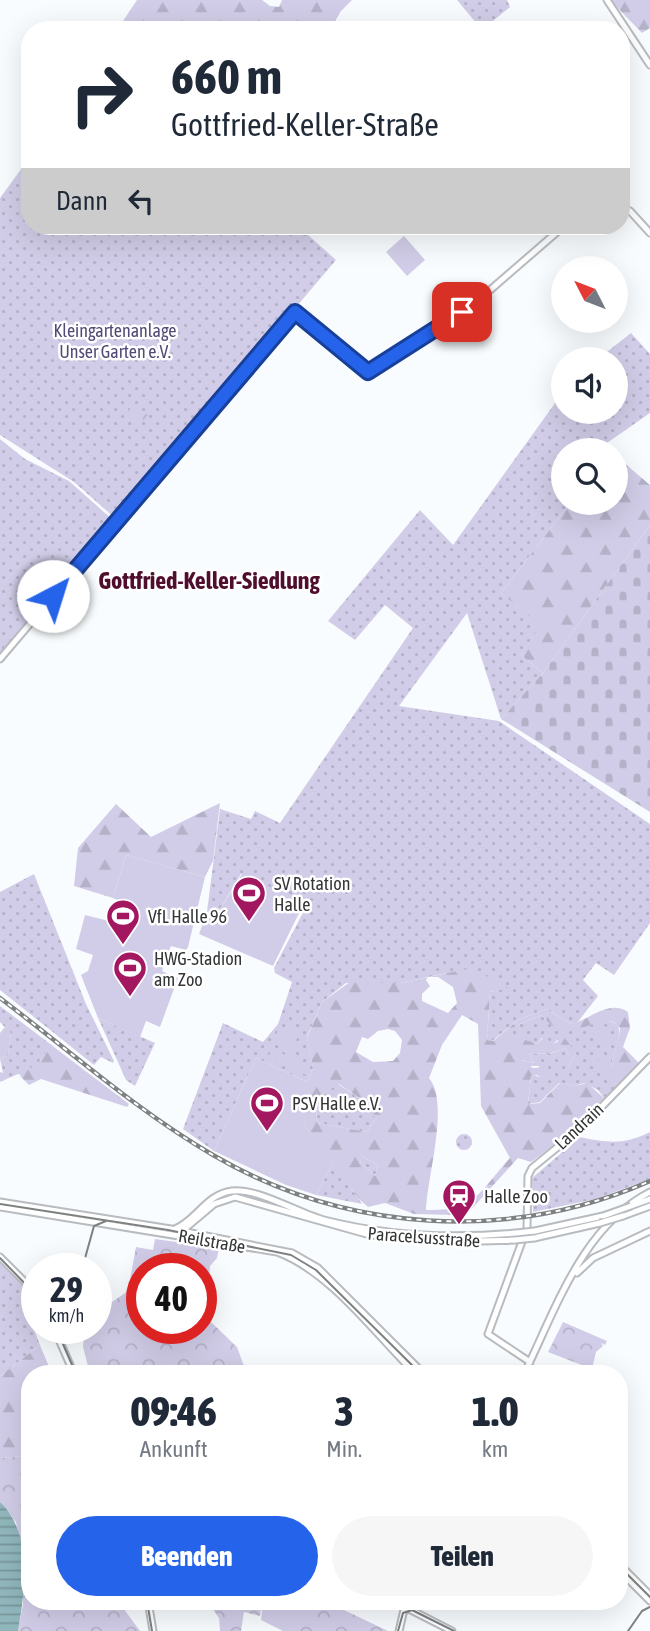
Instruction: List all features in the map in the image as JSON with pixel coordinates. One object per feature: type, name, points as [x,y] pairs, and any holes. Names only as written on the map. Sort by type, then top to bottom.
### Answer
[{"type":"street","points":[[607,0],[621,21]]},
{"type":"street","points":[[630,35],[650,65]]},
{"type":"street","points":[[630,211],[650,233]]},
{"type":"street","points":[[0,659],[295,312],[368,372],[474,304],[554,235]]},
{"type":"street","name":"Landrain","points":[[530,1362],[488,1334],[527,1228],[528,1176],[532,1168],[580,1129],[650,1057]]},
{"type":"street","name":"Paracelsusstraße","points":[[170,1231],[185,1224],[217,1195],[237,1191],[323,1219],[394,1236]]},
{"type":"street","points":[[528,1365],[587,1251],[615,1215],[650,1192]]},
{"type":"street","name":"Paracelsusstraße","points":[[170,1231],[183,1231],[218,1202],[239,1197],[322,1224],[443,1242],[535,1234],[600,1223],[650,1206]]},
{"type":"street","name":"Paracelsusstraße","points":[[535,1234],[603,1216],[650,1199]]},
{"type":"street","name":"Reilstraße","points":[[0,1205],[170,1231],[290,1256],[314,1272],[352,1305],[415,1365]]},
{"type":"street","points":[[196,1222],[197,1234]]},
{"type":"street","name":"Reilstraße","points":[[183,1231],[292,1253],[318,1268],[408,1365]]},
{"type":"street","points":[[571,1281],[589,1260],[650,1231]]},
{"type":"street","points":[[587,1251],[607,1250]]},
{"type":"street","points":[[0,1257],[21,1278]]},
{"type":"street","points":[[61,1344],[70,1365]]},
{"type":"street","points":[[628,1573],[650,1595]]},
{"type":"street","points":[[628,1580],[650,1601]]},
{"type":"street","points":[[150,1610],[153,1631]]},
{"type":"street","points":[[399,1631],[404,1610]]},
{"type":"street","points":[[415,1610],[452,1631]]},
{"type":"green space","points":[[137,0],[262,0],[270,6],[279,7],[282,0],[352,0],[335,21],[123,21]]},
{"type":"green space","points":[[457,0],[507,0],[510,7],[493,21],[474,21]]},
{"type":"green space","points":[[610,0],[650,0],[650,28],[642,33]]},
{"type":"green space","name":"Kleingartenanlage Unser Garten e.V.","points":[[21,169],[21,235],[308,235],[336,260],[116,519],[74,482],[0,435],[0,198]]},
{"type":"green space","points":[[404,236],[425,260],[407,276],[386,252]]},
{"type":"green space","points":[[631,333],[650,354],[650,413],[614,438],[551,438],[551,515],[561,515],[501,593],[541,625],[521,655],[543,673],[501,719],[467,613],[399,706],[499,721],[650,824],[650,923],[614,975],[596,963],[583,980],[598,996],[577,1023],[572,1024],[546,1009],[518,1020],[492,1041],[487,1040],[490,992],[507,988],[447,973],[400,983],[346,983],[322,1002],[307,1037],[313,1068],[307,1082],[256,1058],[214,1151],[183,1129],[223,1023],[263,1042],[278,1024],[292,982],[275,973],[274,968],[307,905],[241,874],[217,914],[207,912],[220,809],[251,819],[255,811],[280,823],[413,628],[385,605],[355,640],[328,621],[420,510],[453,545],[551,409],[551,424],[628,424],[628,347],[613,347]]},
{"type":"green space","points":[[134,404],[148,415],[138,426],[129,410]]},
{"type":"green space","points":[[0,439],[25,459],[69,481],[114,521],[0,657]]},
{"type":"green space","points":[[628,466],[650,485],[650,525],[543,673],[521,655],[540,625],[501,593],[561,515],[628,515]]},
{"type":"green space","points":[[650,525],[650,812],[501,719],[543,673]]},
{"type":"green space","points":[[220,803],[213,861],[205,877],[126,855],[113,898],[74,886],[78,848],[116,804],[151,837]]},
{"type":"green space","name":"VfL Halle 96","points":[[126,855],[205,877],[188,947],[186,950],[171,946],[162,971],[178,978],[160,1027],[146,1021],[140,1037],[98,1018],[81,975],[88,971],[93,955],[76,949],[85,915],[121,924],[125,903],[113,898]]},
{"type":"green space","points":[[34,874],[86,1004],[113,1063],[101,1057],[94,1065],[0,990],[0,892]]},
{"type":"green space","name":"SV Rotation Halle","points":[[242,874],[304,903],[273,966],[199,934],[207,912],[217,914]]},
{"type":"green space","points":[[472,968],[508,988],[490,992],[487,1040],[493,1041],[518,1020],[546,1009],[572,1024],[607,1009],[621,1009],[628,1012],[630,1028],[623,1047],[640,1064],[617,1085],[611,1078],[611,1066],[620,1028],[614,1022],[599,1022],[569,1031],[552,1026],[541,1015],[520,1024],[510,1034],[537,1044],[544,1037],[554,1044],[564,1037],[576,1053],[568,1067],[564,1065],[569,1055],[565,1048],[549,1054],[529,1053],[534,1063],[521,1060],[533,1068],[547,1067],[554,1076],[547,1082],[537,1075],[531,1076],[528,1104],[540,1103],[560,1083],[575,1086],[587,1083],[604,1098],[569,1134],[531,1162],[518,1158],[469,1212],[456,1215],[414,1214],[385,1203],[368,1207],[359,1199],[304,1124],[307,1082],[313,1068],[307,1038],[322,1002],[350,982],[400,983],[428,977],[426,980],[430,986],[422,994],[422,1001],[448,1013],[457,1003],[453,987],[438,977],[429,977]],"holes":[[[462,1015],[478,1024],[481,1106],[510,1158],[483,1190],[466,1203],[456,1207],[426,1210],[438,1122],[435,1089],[429,1078],[442,1045]],[[378,1031],[395,1031],[402,1040],[400,1053],[393,1061],[373,1062],[356,1052],[362,1037],[368,1039]],[[339,1084],[371,1106],[375,1119],[367,1132],[317,1123],[316,1098]],[[363,1157],[378,1165],[375,1176],[360,1162]]]},
{"type":"green space","points":[[0,1006],[53,1046],[50,1045],[41,1060],[23,1076],[18,1074],[0,1082],[0,1072],[3,1073],[0,1059],[8,1055],[11,1034],[0,1022]]},
{"type":"green space","points":[[541,1015],[552,1025],[562,1029],[570,1030],[602,1021],[618,1025],[618,1040],[611,1071],[617,1085],[604,1098],[598,1090],[584,1083],[575,1086],[559,1083],[540,1102],[528,1104],[531,1077],[540,1077],[539,1066],[529,1066],[520,1060],[534,1063],[529,1053],[550,1054],[565,1048],[569,1055],[568,1067],[575,1055],[557,1040],[554,1044],[542,1038],[537,1044],[509,1034],[520,1024]]},
{"type":"green space","points":[[98,1018],[155,1043],[135,1086],[126,1080]]},
{"type":"green space","points":[[601,1025],[607,1028],[610,1034],[607,1040],[601,1043],[595,1040],[592,1034],[595,1028]]},
{"type":"green space","points":[[280,1026],[299,1034],[292,1050],[273,1041]]},
{"type":"green space","points":[[4,1028],[9,1028],[11,1034],[8,1055],[0,1059],[0,1033]]},
{"type":"green space","points":[[50,1044],[129,1104],[127,1107],[41,1079],[29,1085],[20,1076],[41,1060]]},
{"type":"green space","points":[[272,1049],[310,1066],[306,1075],[268,1058]]},
{"type":"green space","points":[[609,1056],[609,1068],[599,1071],[591,1062]]},
{"type":"green space","name":"PSV Halle e.V.","points":[[256,1058],[307,1082],[310,1087],[304,1124],[333,1162],[316,1195],[286,1185],[214,1151]]},
{"type":"green space","points":[[338,1084],[371,1106],[375,1119],[367,1132],[317,1123],[316,1098]]},
{"type":"green space","points":[[650,1132],[650,1179],[596,1199],[533,1212],[532,1178],[580,1137],[616,1142]]},
{"type":"green space","points":[[464,1134],[470,1136],[470,1148],[464,1150],[458,1148],[456,1142],[458,1136]]},
{"type":"green space","points":[[363,1157],[378,1165],[375,1176],[360,1162]]},
{"type":"green space","points":[[333,1162],[362,1204],[316,1195]]},
{"type":"green space","points":[[155,1239],[219,1248],[217,1258],[217,1253],[135,1253],[136,1247],[153,1250]]},
{"type":"green space","points":[[0,1263],[21,1283],[21,1344],[40,1345],[0,1376]]},
{"type":"green space","points":[[126,1292],[126,1344],[217,1344],[217,1328],[237,1347],[244,1365],[88,1365],[83,1344],[112,1344],[112,1302]]},
{"type":"green space","points":[[563,1322],[607,1341],[605,1345],[601,1343],[603,1346],[596,1352],[593,1365],[582,1365],[548,1352]]},
{"type":"green space","points":[[40,1345],[48,1365],[21,1365],[21,1457],[0,1458],[0,1376]]},
{"type":"green space","points":[[21,1457],[21,1546],[16,1522],[0,1502],[0,1458]]},
{"type":"green space","points":[[22,1610],[125,1610],[140,1631],[18,1631]]},
{"type":"green space","points":[[213,1610],[261,1610],[260,1616],[244,1612],[241,1631],[220,1631],[219,1618]]},
{"type":"green space","points":[[262,1610],[344,1610],[388,1631],[283,1631],[261,1620]]},
{"type":"green space","points":[[275,1610],[301,1611],[293,1628],[272,1618]]},
{"type":"water","points":[[0,1502],[11,1515],[21,1542],[21,1610],[18,1631],[0,1631]]},
{"type":"tram line","points":[[0,1204],[168,1230],[291,1255],[316,1270],[412,1365]]},
{"type":"tram line","points":[[86,1253],[94,1226],[106,1221]]},
{"type":"tram line","points":[[0,1258],[21,1280]]},
{"type":"tram line","points":[[63,1344],[72,1365]]},
{"type":"tram line","points":[[628,1575],[650,1597]]},
{"type":"tram line","points":[[628,1631],[642,1611],[650,1607]]},
{"type":"tram line","points":[[148,1610],[152,1631]]},
{"type":"tram line","points":[[398,1631],[403,1613],[412,1610],[454,1631]]},
{"type":"railway","points":[[0,998],[130,1100],[185,1138],[264,1181],[318,1201],[373,1214],[428,1221],[485,1221],[541,1214],[596,1201],[650,1181]]},
{"type":"place","name":"SV Rotation Halle","points":[[249,923]]},
{"type":"place","name":"VfL Halle 96","points":[[123,946]]},
{"type":"place","name":"HWG-Stadion am Zoo","points":[[130,998]]},
{"type":"place","name":"PSV Halle e.V.","points":[[267,1133]]},
{"type":"place","name":"Halle Zoo","points":[[459,1226]]},
{"type":"district","name":"Gottfried-Keller-Siedlung","points":[[209,580]]},
{"type":"route","points":[[53,596],[295,312],[301,314],[368,372],[462,312]]}]
